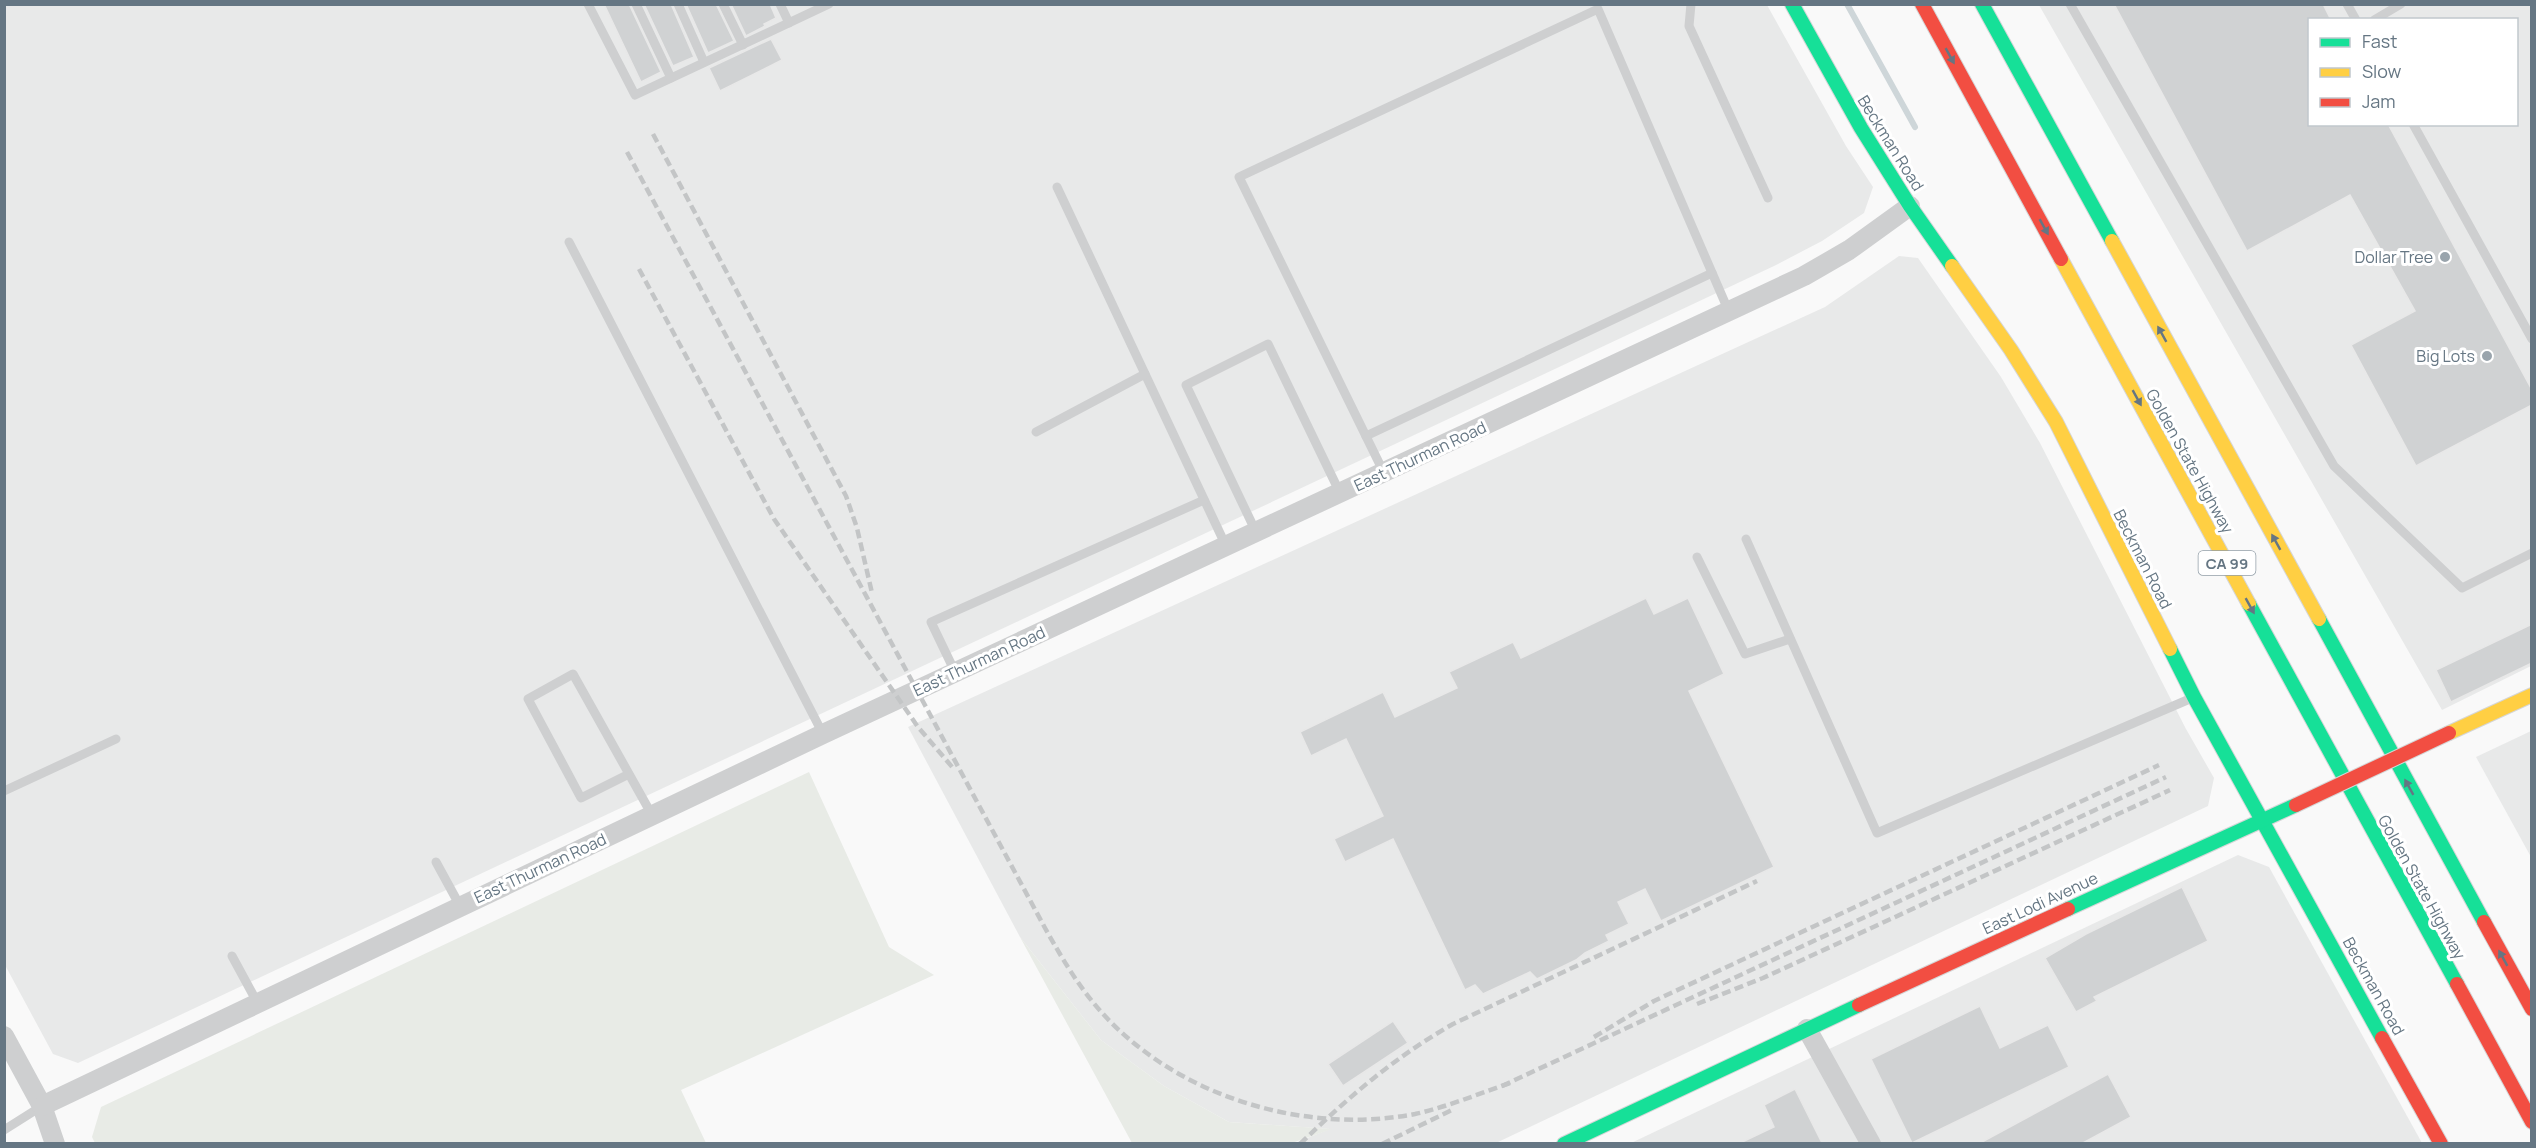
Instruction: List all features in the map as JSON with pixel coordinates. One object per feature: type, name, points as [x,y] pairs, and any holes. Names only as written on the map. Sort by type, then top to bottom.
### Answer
[{"type":"main road","name":"Beckman Road","points":[[1792,4],[1850,108],[1910,206],[2017,359],[2056,422],[2194,697],[2441,1143]]},
{"type":"main road","name":"Golden State Highway","points":[[1922,4],[2532,1122]]},
{"type":"main road","name":"CA 99","points":[[1982,4],[2532,1009]]},
{"type":"main road","name":"East Lodi Avenue","points":[[1564,1143],[2532,695]]},
{"type":"street","name":"East Thurman Road","points":[[42,1106],[823,734],[1804,276],[1840,255],[1910,206]]},
{"type":"street","points":[[1807,1029],[1871,1143]]},
{"type":"street","points":[[4,1036],[42,1106],[55,1143]]},
{"type":"lane","points":[[588,4],[635,95],[829,4]]},
{"type":"lane","points":[[636,4],[671,78]]},
{"type":"lane","points":[[678,4],[704,62]]},
{"type":"lane","points":[[723,4],[743,45]]},
{"type":"lane","points":[[780,4],[789,23]]},
{"type":"lane","points":[[1691,4],[1689,26],[1768,198]]},
{"type":"lane","points":[[2070,4],[2334,466],[2462,588],[2532,553]]},
{"type":"lane","points":[[2347,4],[2355,18]]},
{"type":"lane","points":[[2377,18],[2401,4]]},
{"type":"lane","points":[[1384,472],[1239,177],[1598,9],[1729,312]]},
{"type":"lane","points":[[2414,126],[2532,339]]},
{"type":"lane","points":[[1057,188],[1226,546]]},
{"type":"lane","points":[[569,242],[823,734]]},
{"type":"lane","points":[[1366,436],[1712,273]]},
{"type":"lane","points":[[1256,532],[1186,385],[1268,344],[1340,493]]},
{"type":"lane","points":[[1036,432],[1145,374]]},
{"type":"lane","points":[[956,672],[931,622],[1204,500]]},
{"type":"lane","points":[[1746,539],[1877,833],[2194,697]]},
{"type":"lane","points":[[1697,557],[1745,654],[1790,639]]},
{"type":"lane","points":[[629,774],[581,798],[528,699],[573,674],[652,815]]},
{"type":"lane","points":[[4,791],[32,776],[116,739]]},
{"type":"lane","points":[[436,862],[460,906]]},
{"type":"lane","points":[[232,956],[257,1002]]},
{"type":"lane","points":[[4,1130],[42,1106]]},
{"type":"shaded area","points":[[4,5],[1767,5],[1846,146],[1873,187],[1864,213],[1822,241],[1774,266],[78,1063],[53,1054],[5,965]]},
{"type":"shaded area","points":[[2039,5],[2531,5],[2531,666],[2442,710]]},
{"type":"shaded area","points":[[1899,256],[1918,258],[2001,377],[2040,443],[2186,729],[2214,778],[2208,806],[1496,1143],[1292,1144],[1330,1129],[1229,1122],[1164,1086],[1101,1040],[1020,937],[908,727],[1825,307]]},
{"type":"shaded area","points":[[2531,731],[2531,857],[2476,757]]},
{"type":"shaded area","points":[[809,772],[889,947],[934,975],[681,1090],[706,1143],[95,1143],[92,1137],[101,1107]]},
{"type":"shaded area","points":[[2238,855],[2269,867],[2422,1143],[1629,1144]]},
{"type":"shaded area","points":[[1020,937],[1101,1040],[1164,1086],[1229,1122],[1332,1129],[1292,1143],[1132,1143]]},
{"type":"building","points":[[604,4],[629,4],[661,72],[641,82]]},
{"type":"building","points":[[644,4],[671,4],[694,57],[673,66]]},
{"type":"building","points":[[686,4],[716,4],[734,41],[708,53]]},
{"type":"building","points":[[731,4],[770,4],[776,18],[746,36]]},
{"type":"building","points":[[2114,4],[2323,4],[2330,18],[2308,18],[2308,126],[2389,126],[2532,390],[2532,405],[2416,466],[2351,345],[2415,311],[2350,195],[2247,251]]},
{"type":"building","points":[[771,39],[782,60],[720,91],[709,68]]},
{"type":"building","points":[[1646,598],[1654,614],[1688,598],[1724,674],[1689,691],[1774,867],[1661,921],[1645,889],[1618,902],[1629,924],[1606,935],[1609,941],[1576,960],[1537,979],[1530,972],[1483,994],[1475,985],[1465,990],[1393,839],[1345,862],[1334,839],[1383,816],[1346,739],[1311,756],[1300,732],[1383,692],[1395,717],[1457,688],[1449,672],[1513,642],[1521,658]]},
{"type":"building","points":[[2532,624],[2532,663],[2451,702],[2436,670]]},
{"type":"building","points":[[2182,887],[2208,941],[2094,997],[2097,1001],[2076,1012],[2045,958],[2086,934]]},
{"type":"building","points":[[1980,1006],[2000,1048],[2048,1025],[2069,1067],[1912,1143],[1871,1059]]},
{"type":"building","points":[[1393,1021],[1408,1043],[1343,1086],[1328,1064]]},
{"type":"building","points":[[2108,1074],[2131,1117],[2083,1143],[1980,1143]]},
{"type":"building","points":[[1795,1089],[1822,1143],[1740,1143],[1774,1127],[1764,1105]]},
{"type":"waterway","points":[[1847,4],[1915,127]]},
{"type":"railway","points":[[653,134],[846,496],[857,528],[872,593]]},
{"type":"railway","points":[[627,152],[1045,928],[1085,993],[1122,1033],[1157,1061],[1196,1083],[1238,1100],[1281,1112],[1326,1119],[1371,1119],[1415,1114],[1510,1083]]},
{"type":"railway","points":[[639,269],[774,519],[918,727],[953,768]]},
{"type":"railway","points":[[1594,1037],[1654,1001],[2159,765]]},
{"type":"railway","points":[[1502,1086],[2166,777]]},
{"type":"railway","points":[[1697,1004],[1763,978],[2170,790]]},
{"type":"railway","points":[[1300,1144],[1372,1079],[1410,1051],[1453,1024],[1757,881]]},
{"type":"railway","points":[[1382,1144],[1454,1109]]},
{"type":"traffic: fast","points":[[1792,4],[1861,128],[1910,206],[1952,266]]},
{"type":"traffic: fast","points":[[1982,4],[2112,241]]},
{"type":"traffic: fast","points":[[2249,604],[2457,984]]},
{"type":"traffic: fast","points":[[2319,619],[2484,922]]},
{"type":"traffic: fast","points":[[2170,649],[2194,697],[2382,1038]]},
{"type":"traffic: fast","points":[[2068,909],[2296,805]]},
{"type":"traffic: fast","points":[[1564,1144],[1859,1005]]},
{"type":"traffic: slow","points":[[2112,241],[2319,619]]},
{"type":"traffic: slow","points":[[2061,259],[2249,604]]},
{"type":"traffic: slow","points":[[1952,266],[2011,350],[2056,422],[2170,649]]},
{"type":"traffic: slow","points":[[2449,733],[2532,695]]},
{"type":"traffic: jam","points":[[1922,4],[2061,259]]},
{"type":"traffic: jam","points":[[2296,805],[2449,733]]},
{"type":"traffic: jam","points":[[1859,1005],[2068,909]]},
{"type":"traffic: jam","points":[[2484,922],[2532,1009]]},
{"type":"traffic: jam","points":[[2457,984],[2532,1122]]},
{"type":"traffic: jam","points":[[2382,1038],[2441,1144]]},
{"type":"place","name":"Dollar Tree","points":[[2445,257]]},
{"type":"place","name":"Big Lots","points":[[2487,356]]}]
